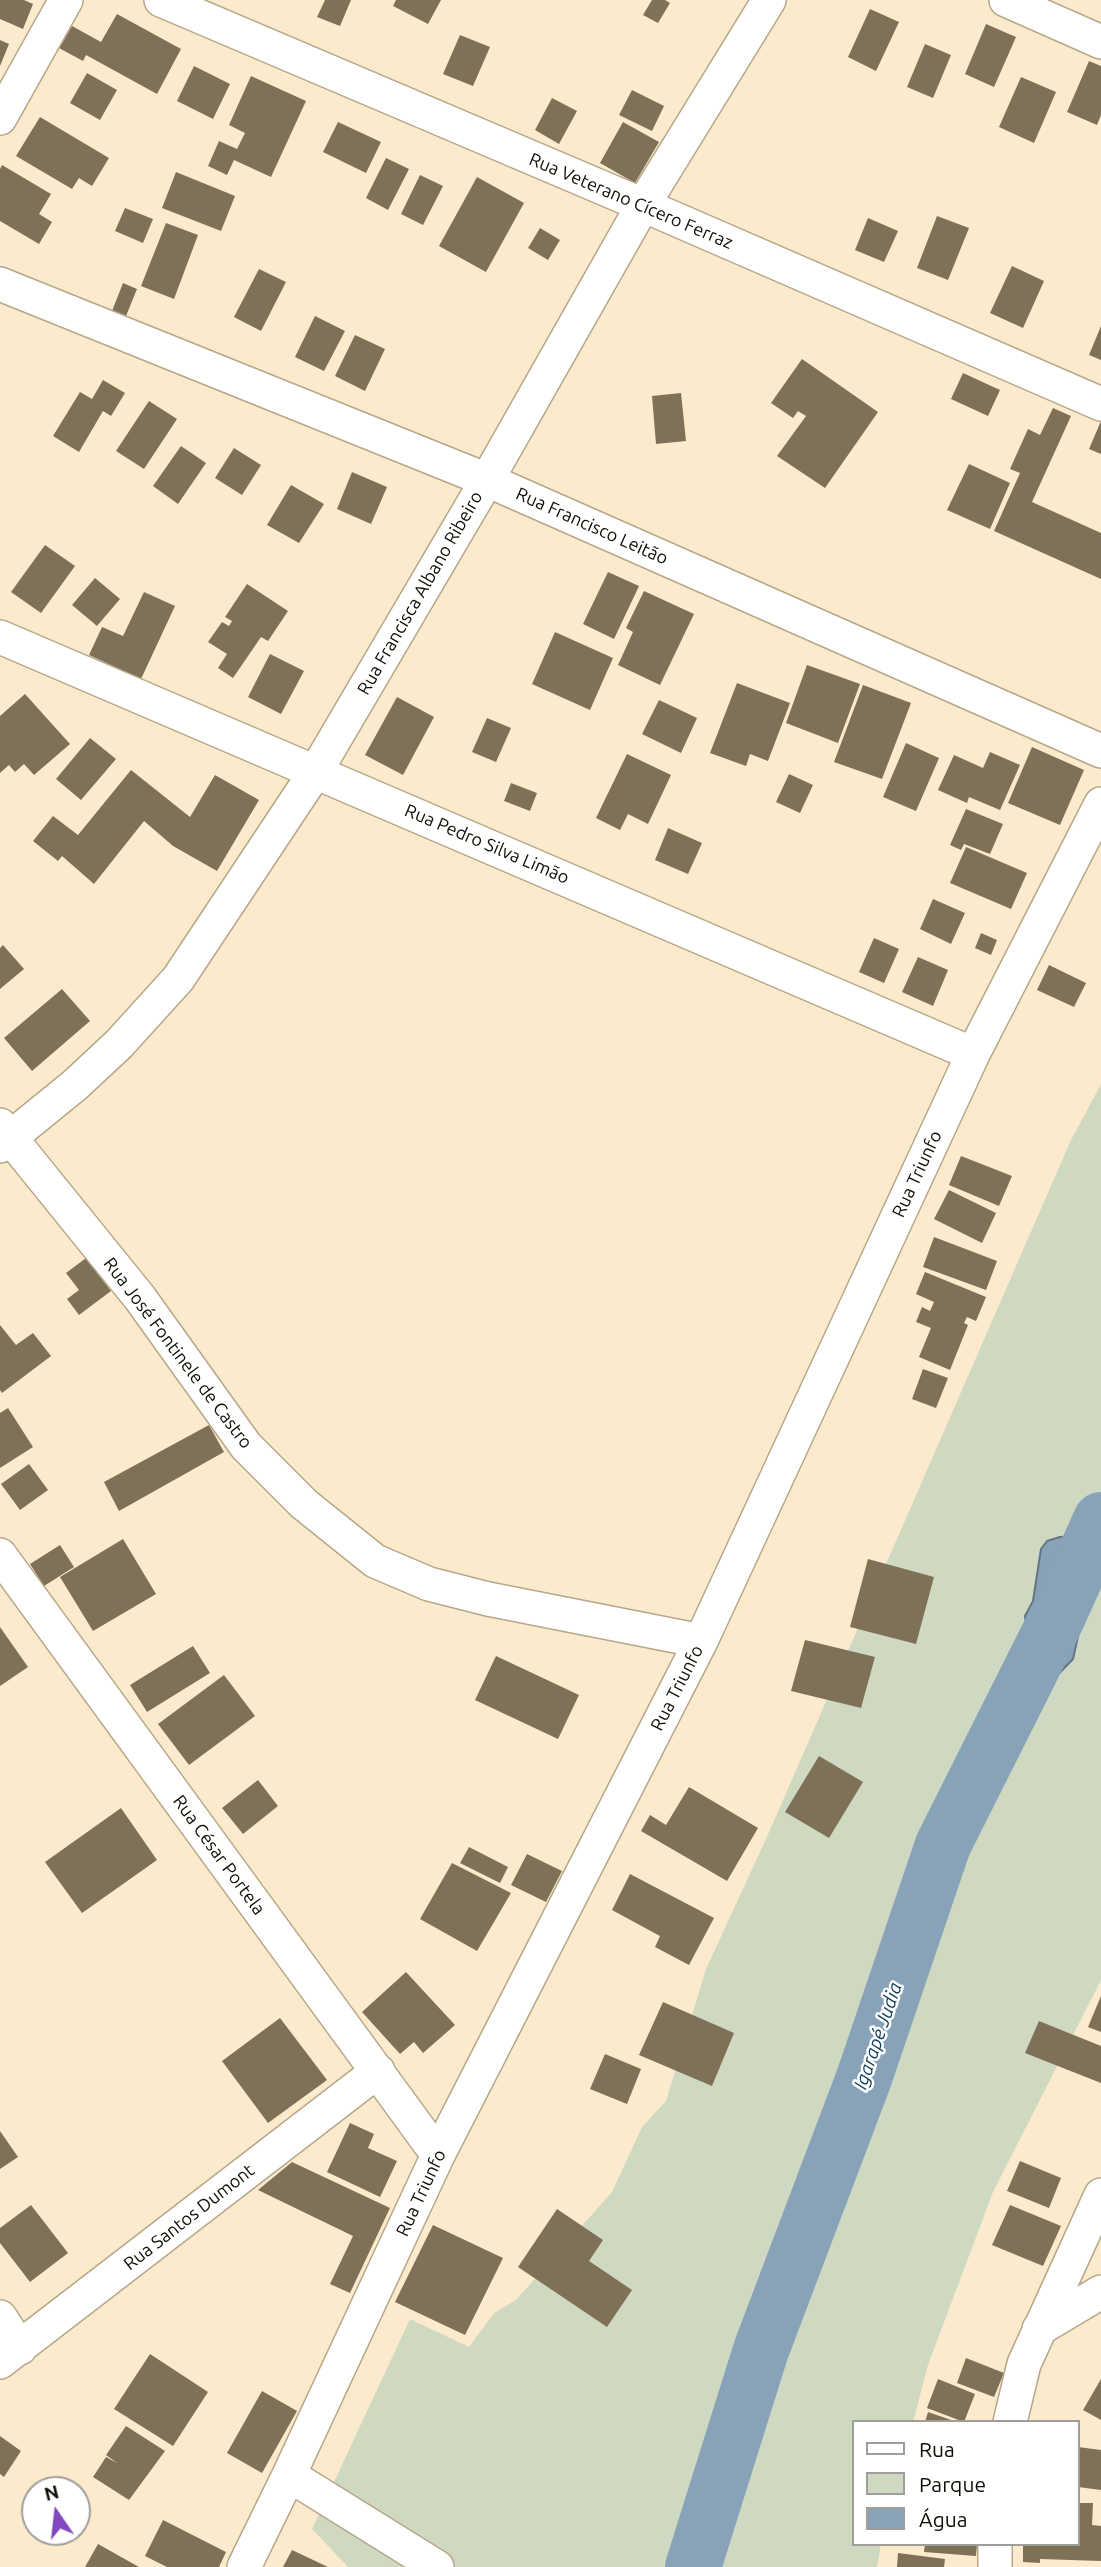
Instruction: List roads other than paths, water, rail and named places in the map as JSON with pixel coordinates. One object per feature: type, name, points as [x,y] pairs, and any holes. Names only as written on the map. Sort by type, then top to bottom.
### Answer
[{"type":"street","points":[[0,118],[65,0]]},
{"type":"street","name":"Rua Veterano Cícero Ferraz","points":[[161,0],[1101,404]]},
{"type":"street","name":"Rua Francisca Albano Ribeiro","points":[[3,1137],[75,1085],[119,1044],[178,979],[316,771],[487,480],[643,205],[769,0]]},
{"type":"street","points":[[1006,0],[1101,42]]},
{"type":"street","name":"Rua Francisco Leitão","points":[[0,284],[487,480],[1101,751]]},
{"type":"street","name":"Rua Pedro Silva Limão","points":[[0,638],[973,1054]]},
{"type":"street","name":"Rua Triunfo","points":[[244,2567],[438,2155],[701,1641],[973,1054],[1101,804]]},
{"type":"street","name":"Rua José Fontinele de Castro","points":[[3,1137],[140,1298],[246,1446],[304,1504],[375,1561],[429,1584],[488,1599],[701,1641]]},
{"type":"street","name":"Rua César Portela","points":[[0,1555],[438,2155]]},
{"type":"street","name":"Rua Santos Dumont","points":[[10,2355],[378,2071]]},
{"type":"street","points":[[1010,2420],[1024,2364],[1101,2195]]},
{"type":"street","points":[[1039,2329],[1101,2292]]},
{"type":"street","points":[[0,2317],[10,2355]]},
{"type":"street","points":[[289,2475],[437,2567]]},
{"type":"street","points":[[995,2546],[995,2567]]},
{"type":"water","points":[[1077,1536],[1101,1546],[1101,1571],[1087,1596],[1073,1659],[1029,1700],[1017,1729],[1002,1733],[992,1730],[990,1720],[996,1708],[1015,1694],[1025,1672],[1025,1616],[1033,1601],[1041,1549],[1047,1541]]},
{"type":"waterway","name":"Igarapé Judia","points":[[693,2567],[761,2350],[864,2078],[943,1845],[1057,1618],[1101,1520]]}]
